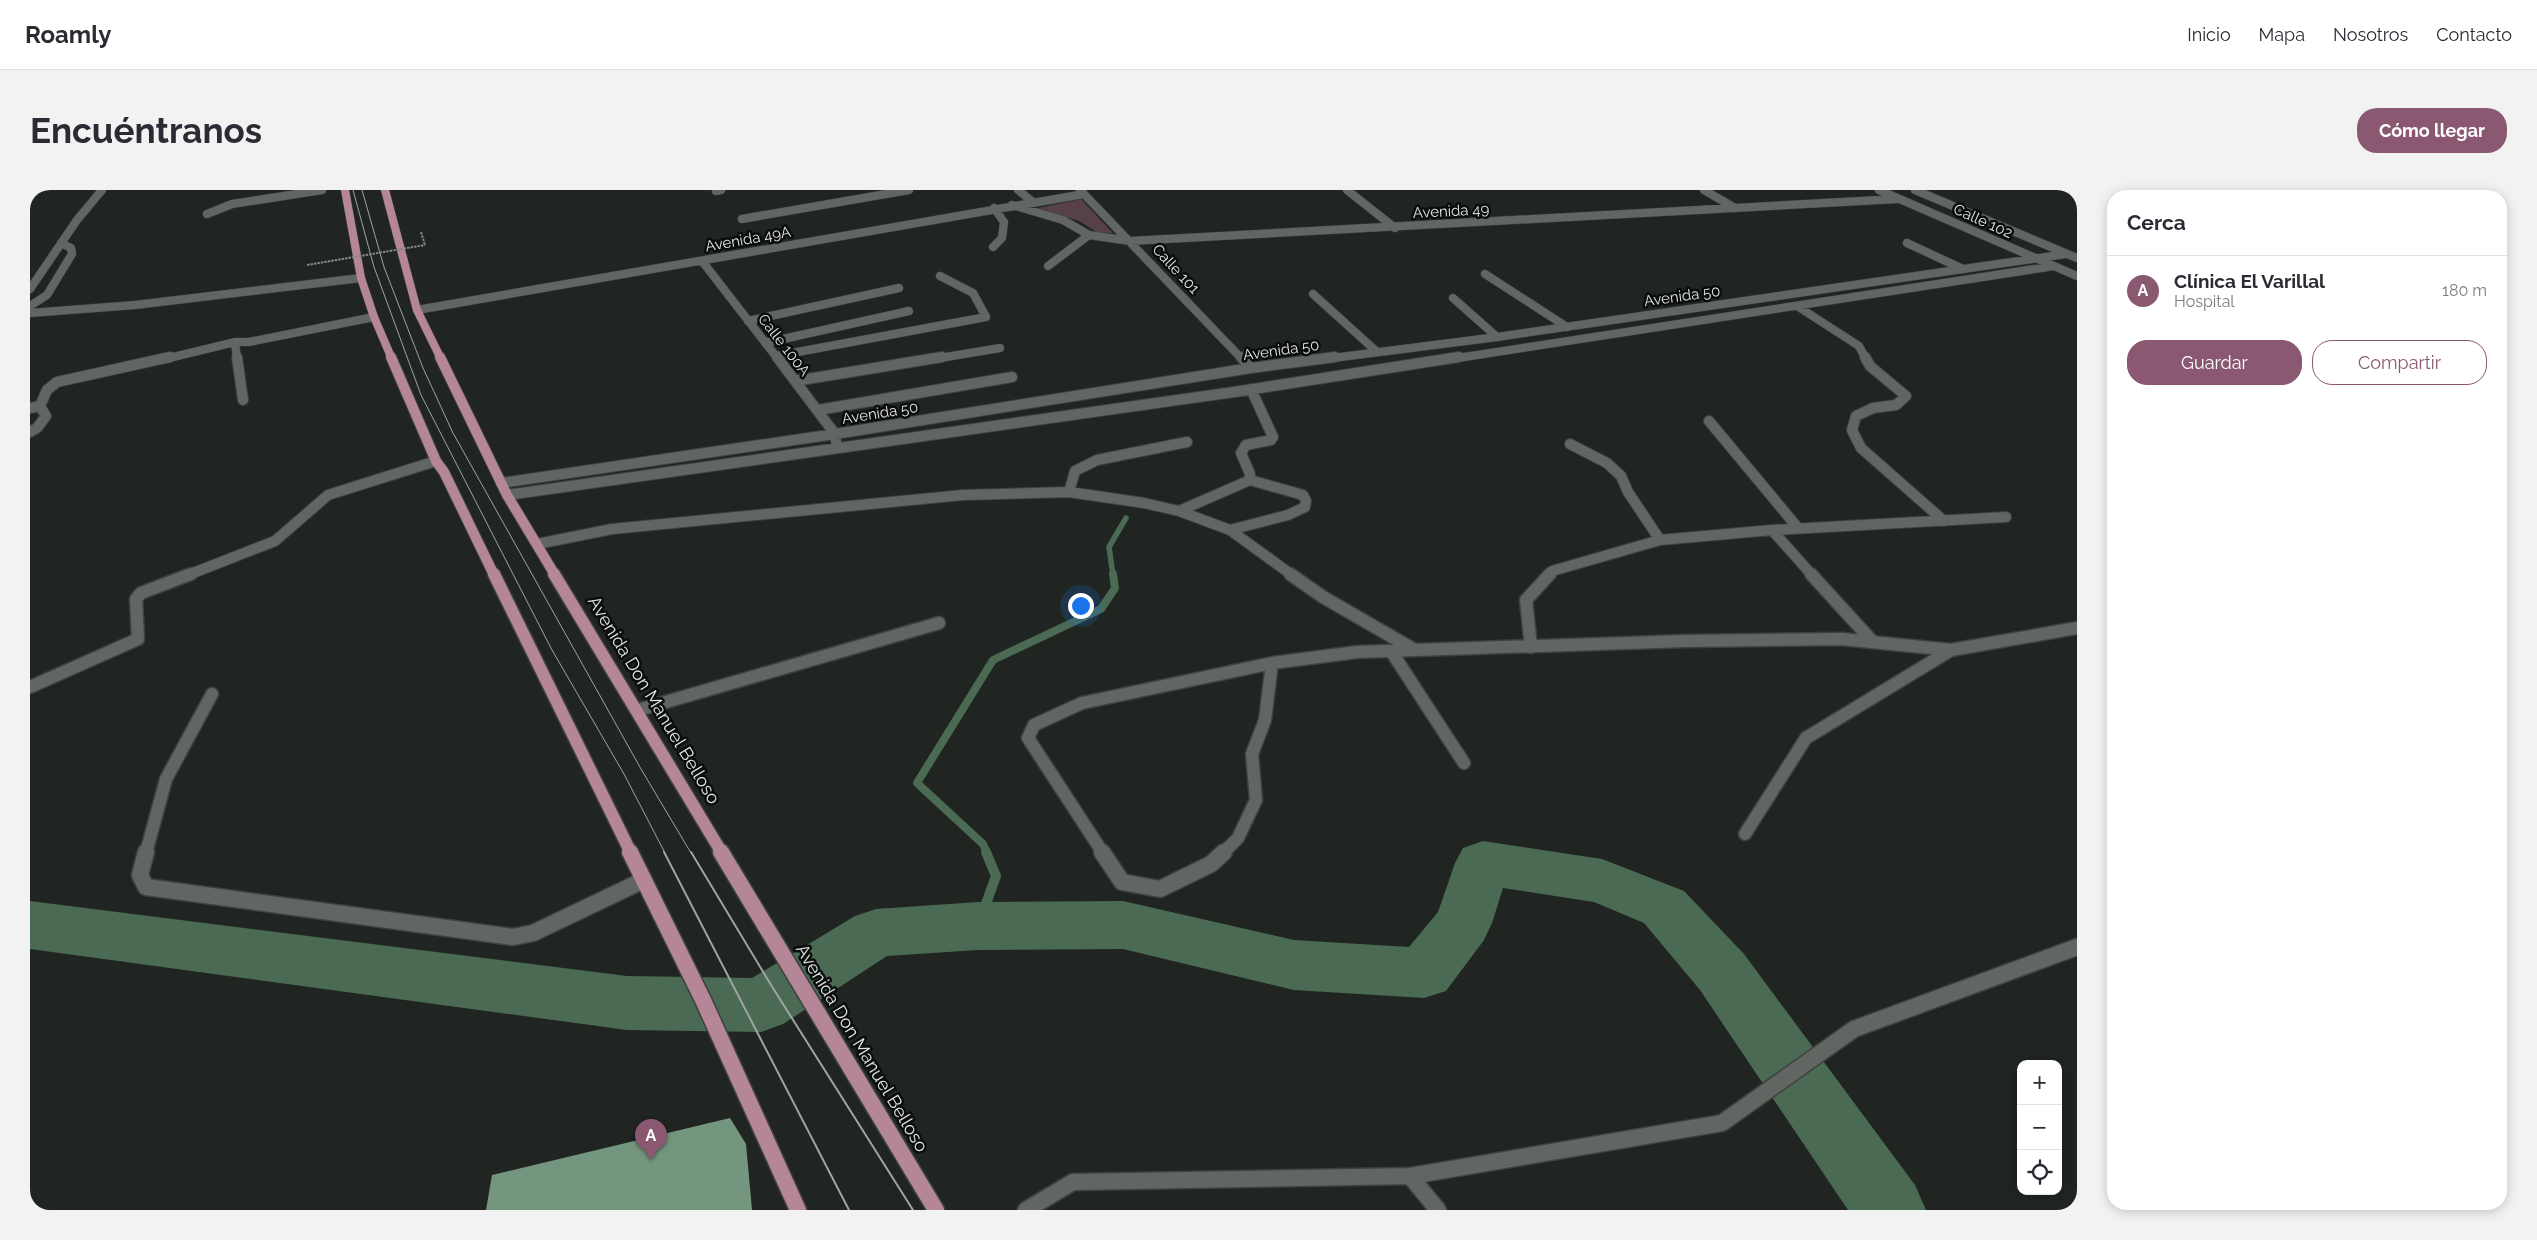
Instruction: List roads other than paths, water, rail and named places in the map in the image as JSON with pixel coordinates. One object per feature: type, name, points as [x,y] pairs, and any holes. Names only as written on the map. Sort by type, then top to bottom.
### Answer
[{"type":"main road","points":[[345,190],[361,278],[374,317],[436,461],[444,472],[703,1000],[798,1210]]},
{"type":"main road","name":"Avenida Don Manuel Belloso","points":[[385,190],[417,310],[507,495],[638,710],[936,1210]]},
{"type":"street","points":[[30,289],[77,220],[102,190]]},
{"type":"street","points":[[207,214],[232,204],[322,190]]},
{"type":"street","points":[[742,219],[909,190]]},
{"type":"street","points":[[1018,190],[1033,202]]},
{"type":"street","points":[[1347,190],[1395,228]]},
{"type":"street","points":[[1704,190],[1735,208]]},
{"type":"street","name":"Calle 102","points":[[1879,190],[2077,276]]},
{"type":"street","points":[[1915,190],[2077,258]]},
{"type":"street","name":"Avenida 49A","points":[[417,310],[702,261],[1082,192]]},
{"type":"street","name":"Calle 101","points":[[1082,192],[1251,368]]},
{"type":"street","name":"Avenida 49","points":[[1012,205],[1063,220],[1089,235],[1130,241],[1898,199]]},
{"type":"street","points":[[993,247],[1002,238],[1004,222],[994,208]]},
{"type":"street","points":[[1048,266],[1089,235]]},
{"type":"street","points":[[30,306],[47,295],[72,254],[71,248],[61,243]]},
{"type":"street","points":[[1907,243],[1963,269]]},
{"type":"street","name":"Avenida 50","points":[[501,483],[835,434],[1251,368],[1497,337],[2066,254]]},
{"type":"street","name":"Calle 100A","points":[[702,261],[818,410],[835,434],[838,448]]},
{"type":"street","name":"Avenida 50","points":[[507,495],[1251,389],[2054,266]]},
{"type":"street","points":[[1485,274],[1567,327]]},
{"type":"street","points":[[776,356],[986,317],[973,293],[940,276]]},
{"type":"street","points":[[30,313],[135,305],[361,278]]},
{"type":"street","points":[[748,321],[899,288]]},
{"type":"street","points":[[1314,294],[1376,351]]},
{"type":"street","points":[[1453,298],[1497,337]]},
{"type":"street","points":[[1797,306],[1859,346],[1870,366],[1906,396],[1896,405],[1873,408],[1856,416],[1852,430],[1861,448],[1944,521]]},
{"type":"street","points":[[765,343],[909,311]]},
{"type":"street","points":[[40,406],[47,390],[51,386],[60,387],[249,342],[374,317]]},
{"type":"street","points":[[236,345],[244,400]]},
{"type":"street","points":[[795,381],[1000,348]]},
{"type":"street","points":[[818,410],[1012,377]]},
{"type":"street","points":[[1250,480],[1250,474],[1241,453],[1246,445],[1271,440],[1273,437],[1251,389]]},
{"type":"street","points":[[30,408],[40,406]]},
{"type":"street","points":[[30,432],[37,428],[46,416],[40,406]]},
{"type":"street","points":[[1709,421],[1798,528]]},
{"type":"street","points":[[1069,492],[1075,471],[1097,460],[1187,442]]},
{"type":"street","points":[[1570,444],[1608,463],[1621,476],[1628,492],[1660,540]]},
{"type":"street","points":[[30,687],[138,638],[136,599],[141,593],[275,541],[328,495],[436,461]]},
{"type":"street","points":[[1179,511],[1250,480],[1303,495],[1306,501],[1304,507],[1288,515],[1230,530]]},
{"type":"street","points":[[537,544],[612,530],[953,496],[1069,492],[1144,502],[1179,511],[1230,530],[1323,597],[1414,650]]},
{"type":"street","points":[[1531,647],[1526,600],[1552,570],[1660,540],[1798,528],[2006,517]]},
{"type":"street","points":[[1772,530],[1873,642]]},
{"type":"street","points":[[638,710],[939,623]]},
{"type":"street","points":[[1272,664],[1264,720],[1252,754],[1256,800],[1238,838],[1211,864],[1160,889],[1122,882],[1028,738],[1034,725],[1082,703],[1272,664],[1357,652],[1685,640],[1842,639],[1951,650],[2077,628]]},
{"type":"street","points":[[1745,834],[1806,738],[1951,650]]},
{"type":"street","points":[[1391,651],[1464,763]]},
{"type":"street","points":[[212,694],[166,779],[140,875],[146,887],[514,937],[533,933],[644,880]]},
{"type":"street","points":[[1026,1210],[1073,1182],[1410,1176],[1722,1123],[1854,1029],[2077,947]]},
{"type":"street","points":[[1410,1176],[1438,1210]]},
{"type":"waterway","points":[[1113,575],[1109,547],[1126,518]]},
{"type":"waterway","points":[[987,853],[983,844],[917,783],[993,660],[1101,609],[1115,588],[1113,574]]},
{"type":"waterway","points":[[978,926],[996,876],[986,852]]},
{"type":"waterway","points":[[30,925],[627,1003],[761,1005],[876,933],[978,926],[1123,925],[1294,965],[1424,973],[1463,923],[1483,863],[1602,881],[1664,907],[1722,972],[1890,1210]]},
{"type":"tram line","points":[[353,190],[374,267],[421,395],[552,650],[624,774],[665,853]]},
{"type":"tram line","points":[[362,190],[384,267],[423,368],[453,433],[641,769],[691,853]]},
{"type":"tram line","points":[[664,852],[849,1210]]},
{"type":"tram line","points":[[691,852],[771,985],[913,1210]]},
{"type":"place","name":"Clínica El Varillal","points":[[651,1160]]}]
